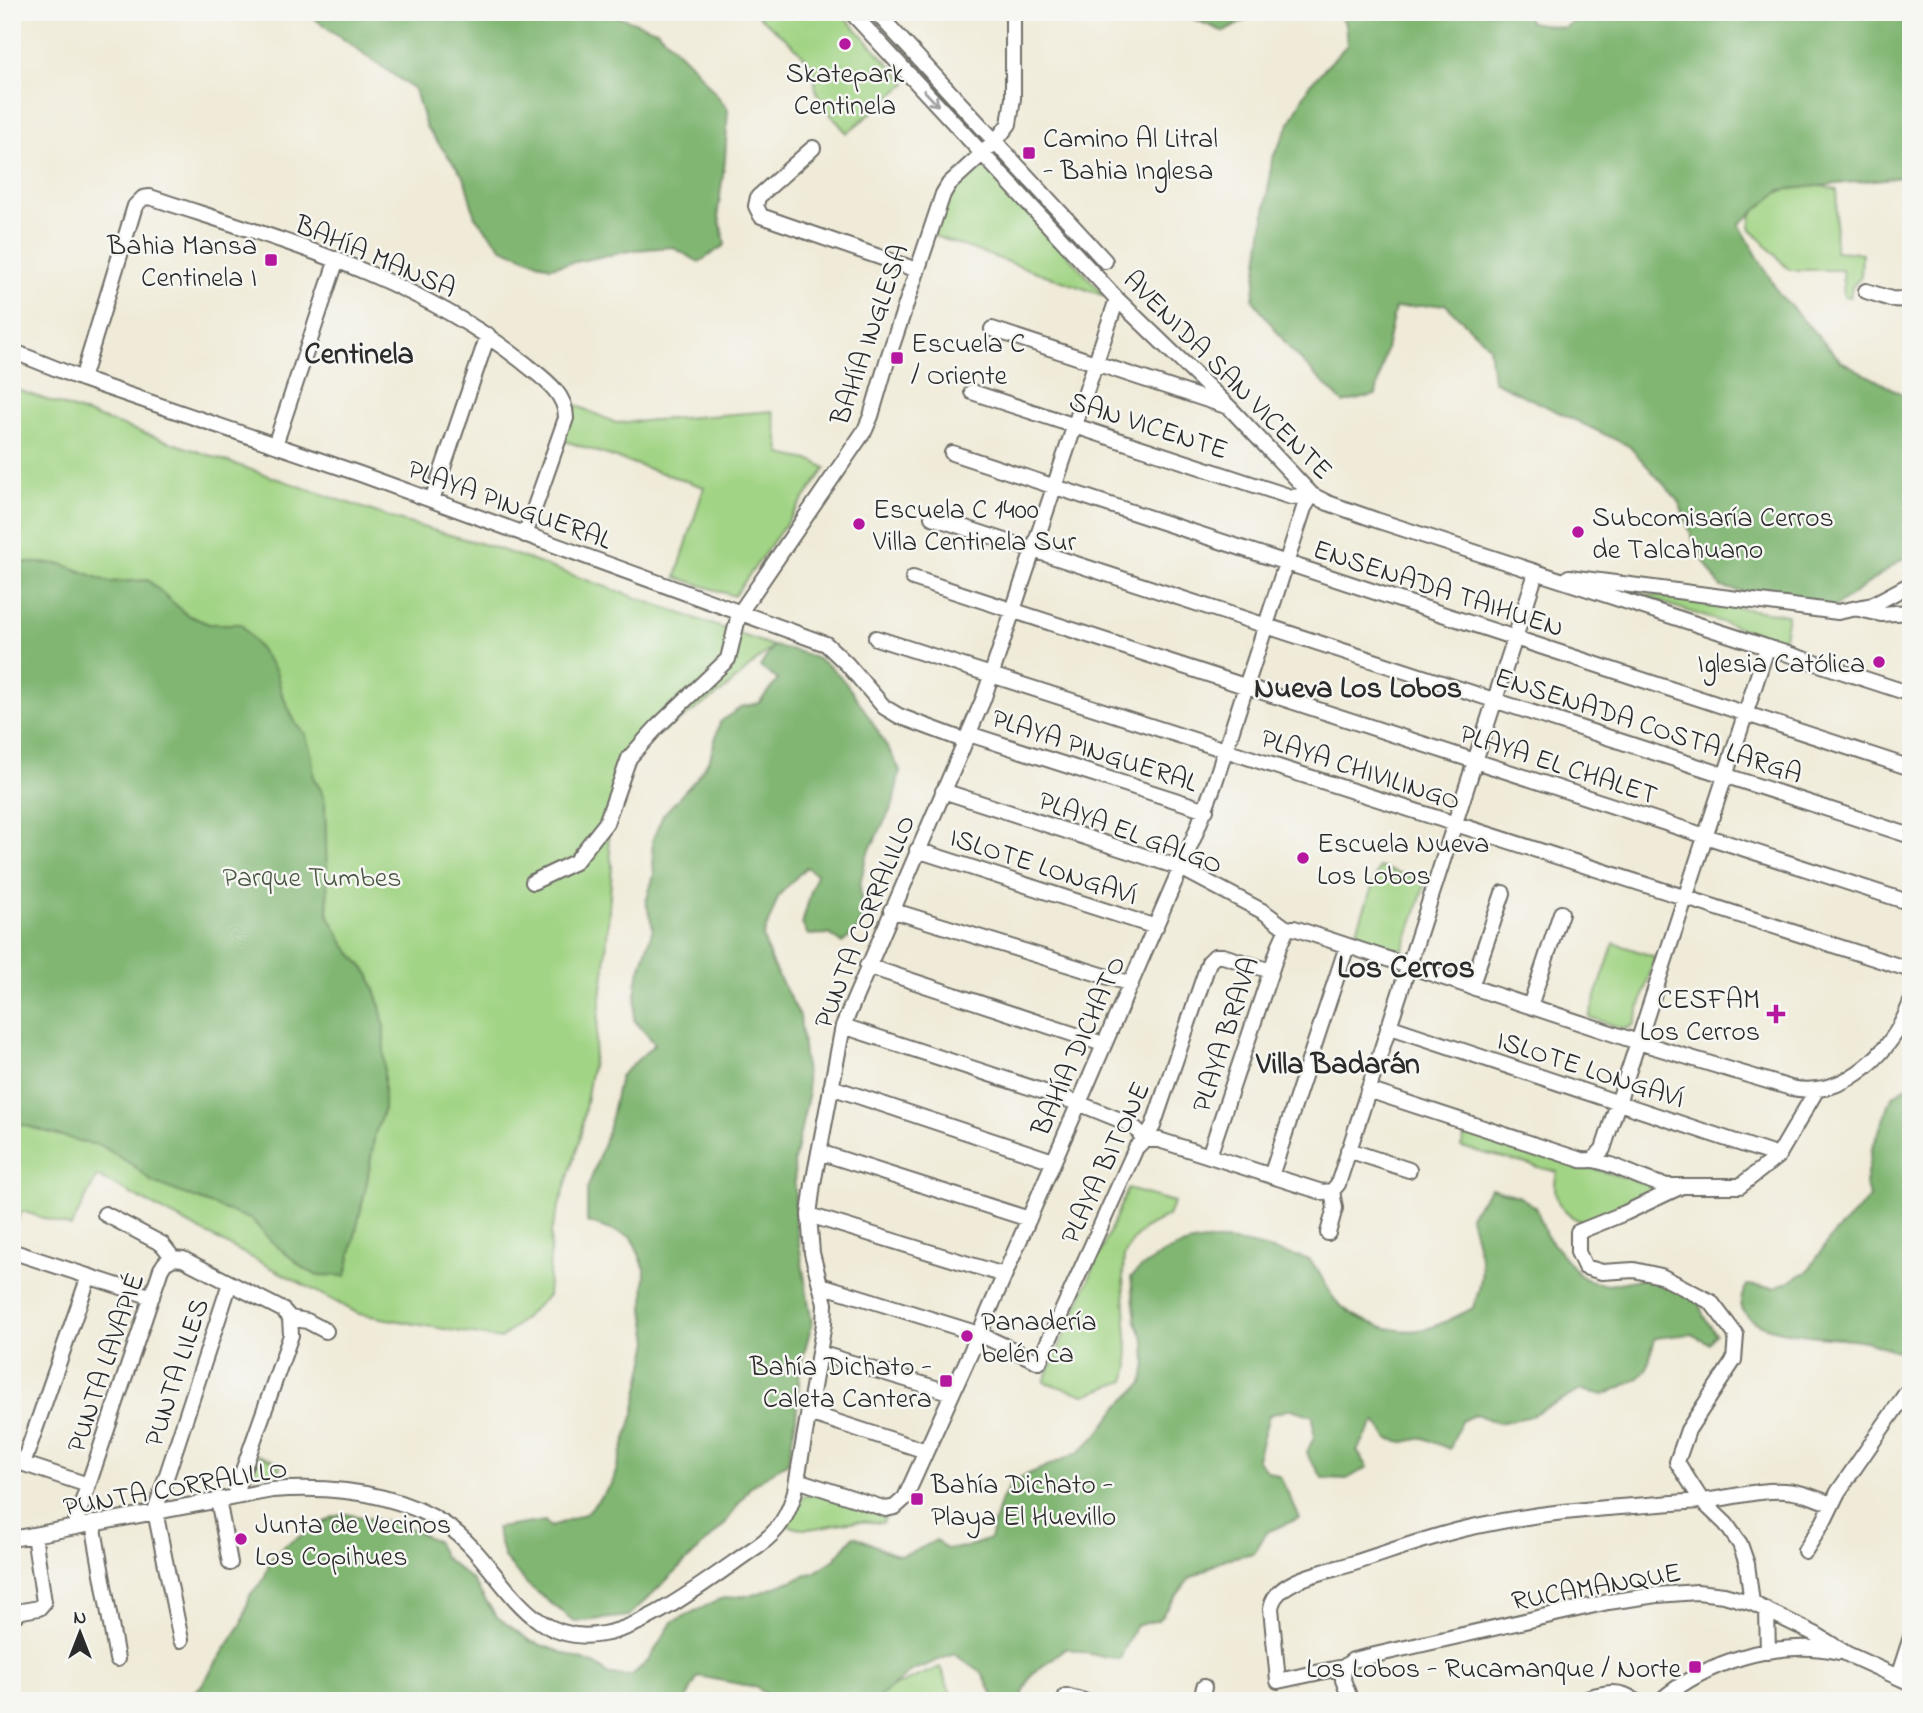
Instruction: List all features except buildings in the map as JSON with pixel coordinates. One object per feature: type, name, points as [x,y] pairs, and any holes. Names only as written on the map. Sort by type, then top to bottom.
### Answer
[{"type":"street","name":"AVENIDA SAN VICENTE","points":[[851,12],[1117,299],[1230,408],[1311,495],[1536,573],[1911,694]]},
{"type":"street","name":"BAHÍA INGLESA","points":[[739,614],[871,416],[936,212],[949,184],[995,142],[1009,124],[1012,115],[1013,12]]},
{"type":"street","name":"AVENIDA SAN VICENTE","points":[[881,14],[1105,261]]},
{"type":"street","points":[[813,148],[758,197],[756,206],[761,216],[917,270]]},
{"type":"street","name":"BAHÍA MANSA","points":[[82,379],[135,206],[143,198],[150,197],[337,259],[471,324],[537,373],[565,403],[566,418],[525,535]]},
{"type":"street","points":[[275,445],[337,259]]},
{"type":"street","points":[[1866,291],[1891,299],[1911,300]]},
{"type":"street","name":"PUNTA CORRALILLO","points":[[12,1539],[234,1496],[288,1489],[331,1490],[394,1502],[420,1511],[461,1536],[516,1602],[537,1619],[560,1631],[593,1636],[616,1631],[646,1618],[768,1539],[788,1514],[797,1480],[820,1353],[825,1314],[821,1285],[812,1253],[809,1215],[843,1026],[992,675],[1117,299]]},
{"type":"street","points":[[992,328],[1230,408]]},
{"type":"street","points":[[432,500],[488,335]]},
{"type":"street","name":"PLAYA PINGUERAL","points":[[12,351],[82,379],[432,500],[826,644],[884,707],[899,716],[1206,810]]},
{"type":"street","name":"SAN VICENTE","points":[[972,391],[1291,497],[1311,495]]},
{"type":"street","name":"ENSENADA TAIHUEN","points":[[952,453],[1911,768]]},
{"type":"street","name":"BAHÍA DICHATO","points":[[797,1480],[882,1508],[900,1505],[905,1498],[1206,810],[1304,508],[1311,495]]},
{"type":"street","name":"ENSENADA COSTA LARGA","points":[[932,517],[1911,836]]},
{"type":"street","points":[[843,1026],[1078,1103],[1130,1124],[1144,1140],[1159,1140],[1322,1192],[1332,1191],[1338,1184],[1536,573],[1838,612],[1858,609],[1886,599],[1911,584]]},
{"type":"street","name":"PLAYA EL CHALET","points":[[913,578],[1911,903]]},
{"type":"street","points":[[1858,609],[1881,614],[1911,612]]},
{"type":"street","points":[[533,882],[575,862],[606,823],[629,758],[657,727],[728,659],[739,614]]},
{"type":"street","name":"PLAYA CHIVILINGO","points":[[876,638],[1911,970]]},
{"type":"street","points":[[1594,1159],[1603,1149],[1767,648]]},
{"type":"street","name":"PLAYA EL GALGO","points":[[943,791],[1181,869],[1264,912],[1287,929],[1294,928],[1638,1042],[1791,1088],[1816,1091]]},
{"type":"street","name":"ISLOTE LONGAVÍ","points":[[917,850],[1156,927]]},
{"type":"street","points":[[1471,987],[1503,893]]},
{"type":"street","points":[[891,910],[1131,984]]},
{"type":"street","points":[[1530,1006],[1561,913]]},
{"type":"street","name":"PLAYA BRAVA","points":[[1209,1156],[1287,929]]},
{"type":"street","points":[[1271,1176],[1347,946]]},
{"type":"street","name":"PLAYA BITONE","points":[[979,1334],[1039,1362],[1136,1148],[1153,1126],[1212,959],[1223,956],[1271,971]]},
{"type":"street","points":[[867,966],[1104,1044]]},
{"type":"street","points":[[1368,1090],[1581,1160],[1594,1159],[1648,1179],[1657,1185],[1740,1186],[1778,1156],[1816,1091],[1840,1084],[1862,1069],[1897,1031],[1911,1002]]},
{"type":"street","name":"ISLOTE LONGAVÍ","points":[[1388,1026],[1778,1156]]},
{"type":"street","points":[[831,1087],[1053,1161]]},
{"type":"street","points":[[1348,1150],[1409,1170]]},
{"type":"street","points":[[819,1152],[1029,1219]]},
{"type":"street","points":[[1682,1186],[1578,1232],[1578,1252],[1585,1267],[1602,1272],[1634,1270],[1661,1276],[1711,1302],[1736,1335],[1734,1360],[1688,1430],[1677,1462],[1702,1501],[1726,1524],[1740,1544],[1747,1564],[1752,1603]]},
{"type":"street","points":[[1328,1233],[1335,1208],[1332,1191]]},
{"type":"street","points":[[105,1214],[162,1244],[173,1258],[183,1259],[284,1310],[290,1318],[291,1335],[234,1496]]},
{"type":"street","points":[[809,1215],[1004,1275]]},
{"type":"street","points":[[17,1254],[152,1297]]},
{"type":"street","name":"PUNTA LAVAPIÉ","points":[[74,1527],[163,1266],[173,1258]]},
{"type":"street","points":[[88,1485],[18,1462],[89,1276]]},
{"type":"street","name":"PUNTA LILES","points":[[181,1640],[155,1511],[230,1283]]},
{"type":"street","points":[[821,1285],[979,1334]]},
{"type":"street","points":[[290,1318],[307,1321],[326,1331]]},
{"type":"street","points":[[820,1353],[953,1393]]},
{"type":"street","points":[[1805,1551],[1824,1521],[1831,1504],[1911,1386]]},
{"type":"street","points":[[809,1413],[926,1451]]},
{"type":"street","points":[[1702,1501],[1785,1491],[1831,1504]]},
{"type":"street","points":[[218,1500],[230,1563]]},
{"type":"street","name":"RUCAMANQUE","points":[[1702,1501],[1605,1508],[1489,1523],[1442,1535],[1292,1583],[1276,1594],[1271,1608],[1278,1681],[1345,1667],[1353,1660],[1632,1598],[1710,1593],[1752,1603],[1822,1638],[1847,1654],[1905,1680]]},
{"type":"street","points":[[93,1523],[117,1659]]},
{"type":"street","points":[[12,1617],[22,1611],[40,1608],[44,1602],[34,1535]]},
{"type":"street","points":[[1767,1610],[1768,1652]]},
{"type":"street","points":[[1905,1680],[1911,1637]]},
{"type":"street","points":[[1660,1701],[1699,1674],[1768,1652],[1810,1649],[1847,1654]]},
{"type":"street","points":[[1345,1667],[1342,1675],[1351,1701]]},
{"type":"street","points":[[1575,1701],[1616,1692],[1627,1694],[1635,1701]]},
{"type":"street","points":[[1066,1696],[1084,1701]]},
{"type":"green space","points":[[305,12],[606,12],[657,30],[694,67],[728,109],[718,211],[725,245],[699,262],[672,247],[635,250],[550,267],[502,248],[475,217],[464,177],[426,127],[415,90]]},
{"type":"green space","points":[[753,12],[840,12],[907,83],[847,133],[821,102],[815,87],[814,73],[804,56]]},
{"type":"green space","points":[[1177,12],[1261,12],[1224,32]]},
{"type":"green space","points":[[1338,12],[1524,12],[1530,22],[1564,28],[1588,12],[1911,12],[1911,176],[1781,190],[1739,224],[1779,294],[1841,361],[1911,399],[1911,553],[1829,611],[1721,587],[1698,552],[1678,500],[1629,446],[1493,381],[1489,346],[1445,304],[1395,308],[1376,395],[1343,403],[1291,350],[1253,300],[1272,159],[1309,85],[1347,45],[1345,24]]},
{"type":"green space","points":[[980,159],[1105,296],[931,235],[950,185]]},
{"type":"green space","points":[[1802,181],[1837,190],[1835,251],[1862,253],[1861,277],[1852,287],[1850,297],[1844,297],[1842,270],[1789,270],[1750,228],[1753,206]]},
{"type":"green space","name":"Parque Tumbes","points":[[12,388],[401,521],[496,548],[773,646],[722,692],[626,756],[606,823],[612,866],[605,966],[594,1054],[580,1139],[551,1232],[548,1296],[501,1339],[359,1314],[97,1176],[71,1227],[22,1211],[12,1232]]},
{"type":"green space","points":[[573,404],[616,423],[773,411],[781,454],[813,461],[826,468],[734,596],[676,577],[704,487],[562,440]]},
{"type":"green space","points":[[12,562],[62,564],[109,582],[148,580],[187,615],[209,624],[241,624],[276,671],[282,694],[296,724],[305,733],[312,756],[314,779],[325,802],[328,914],[344,944],[369,974],[384,1024],[384,1109],[375,1134],[346,1276],[316,1275],[303,1268],[271,1241],[252,1220],[152,1182],[134,1166],[100,1145],[12,1122]]},
{"type":"green space","points":[[1629,592],[1788,615],[1783,642]]},
{"type":"green space","points":[[773,646],[816,659],[838,674],[868,715],[900,770],[893,805],[866,857],[860,885],[862,917],[856,932],[842,943],[829,934],[808,935],[802,924],[816,874],[806,867],[779,895],[763,937],[772,964],[800,1016],[808,1096],[794,1161],[796,1225],[812,1324],[800,1368],[796,1418],[788,1462],[751,1486],[724,1525],[629,1616],[575,1622],[528,1585],[504,1558],[496,1528],[545,1521],[550,1527],[587,1513],[612,1484],[634,1413],[649,1341],[644,1309],[645,1269],[632,1237],[587,1222],[587,1190],[608,1131],[620,1076],[655,1044],[634,1020],[637,980],[653,928],[646,902],[654,875],[652,841],[663,815],[696,779],[710,758],[720,722],[741,707],[759,703],[778,680],[760,667]]},
{"type":"green space","points":[[1379,867],[1426,881],[1404,948],[1397,951],[1355,936]]},
{"type":"green space","points":[[1614,943],[1655,957],[1634,1025],[1625,1029],[1589,1017]]},
{"type":"green space","points":[[1911,1083],[1911,1341],[1896,1351],[1847,1338],[1791,1333],[1756,1322],[1745,1313],[1741,1301],[1747,1285],[1775,1288],[1807,1272],[1831,1237],[1870,1198],[1865,1183],[1872,1149],[1892,1097]]},
{"type":"green space","points":[[1466,1133],[1652,1185],[1653,1194],[1617,1207],[1615,1211],[1586,1223],[1577,1220],[1559,1205],[1555,1190],[1557,1172],[1461,1147]]},
{"type":"green space","points":[[1491,1188],[1518,1196],[1536,1207],[1546,1235],[1578,1274],[1590,1281],[1608,1285],[1666,1274],[1698,1301],[1704,1317],[1716,1334],[1709,1343],[1691,1334],[1655,1338],[1647,1369],[1638,1379],[1604,1395],[1581,1390],[1528,1417],[1498,1423],[1476,1414],[1461,1421],[1450,1449],[1424,1438],[1404,1442],[1388,1439],[1375,1421],[1357,1451],[1368,1467],[1347,1479],[1323,1478],[1310,1460],[1307,1452],[1314,1437],[1313,1416],[1291,1409],[1269,1415],[1257,1459],[1267,1471],[1280,1477],[1300,1518],[1267,1532],[1254,1553],[1225,1559],[1190,1578],[1158,1620],[1135,1626],[1120,1659],[1066,1648],[1031,1675],[1020,1701],[994,1697],[982,1673],[954,1654],[911,1671],[875,1701],[777,1701],[755,1687],[698,1676],[685,1701],[182,1701],[201,1686],[242,1623],[250,1595],[264,1579],[271,1559],[284,1546],[333,1517],[346,1514],[403,1525],[436,1541],[444,1557],[472,1580],[496,1616],[530,1641],[596,1665],[609,1675],[631,1676],[649,1660],[672,1622],[720,1599],[757,1594],[815,1572],[835,1559],[854,1536],[887,1552],[902,1555],[936,1540],[946,1549],[967,1547],[990,1539],[999,1505],[1012,1481],[1078,1453],[1143,1383],[1145,1342],[1136,1322],[1131,1277],[1148,1263],[1165,1252],[1200,1242],[1238,1242],[1258,1246],[1310,1261],[1336,1301],[1367,1321],[1405,1331],[1429,1328],[1473,1308],[1482,1270],[1470,1215]]},
{"type":"green space","points":[[1128,1189],[1174,1202],[1168,1216],[1144,1229],[1133,1240],[1124,1256],[1129,1367],[1125,1381],[1085,1395],[1044,1382]]},
{"type":"green space","points":[[258,1455],[281,1463],[278,1472],[255,1476],[253,1469]]},
{"type":"green space","points":[[818,1493],[886,1515],[883,1523],[848,1522],[806,1529],[787,1525],[802,1497]]},
{"type":"green space","points":[[940,1667],[954,1701],[859,1701]]},
{"type":"place","name":"Skatepark Centinela","points":[[845,44]]},
{"type":"place","name":"Camino Al Litral - Bahia Inglesa","points":[[1029,153]]},
{"type":"place","name":"Bahia Mansa Centinela I","points":[[271,260]]},
{"type":"place","name":"Escuela C / Oriente","points":[[897,358]]},
{"type":"place","name":"Escuela C 1400 Villa Centinela Sur","points":[[859,524]]},
{"type":"place","name":"Subcomisaría Cerros de Talcahuano","points":[[1578,532]]},
{"type":"place","name":"Iglesia Católica","points":[[1879,662]]},
{"type":"place","name":"Escuela Nueva Los Lobos","points":[[1303,858]]},
{"type":"place","name":"CESFAM Los Cerros","points":[[1776,1014]]},
{"type":"place","name":"Panadería belén ca","points":[[967,1336]]},
{"type":"place","name":"Bahía Dichato - Caleta Cantera","points":[[946,1381]]},
{"type":"place","name":"Bahía Dichato - Playa El Huevillo","points":[[917,1499]]},
{"type":"place","name":"Junta de Vecinos Los Copihues","points":[[241,1539]]},
{"type":"place","name":"Los Lobos - Rucamanque / Norte","points":[[1695,1667]]},
{"type":"district","name":"Centinela","points":[[359,353]]},
{"type":"district","name":"Nueva Los Lobos","points":[[1358,687]]},
{"type":"district","name":"Los Cerros","points":[[1406,966]]},
{"type":"district","name":"Villa Badarán","points":[[1338,1063]]}]
